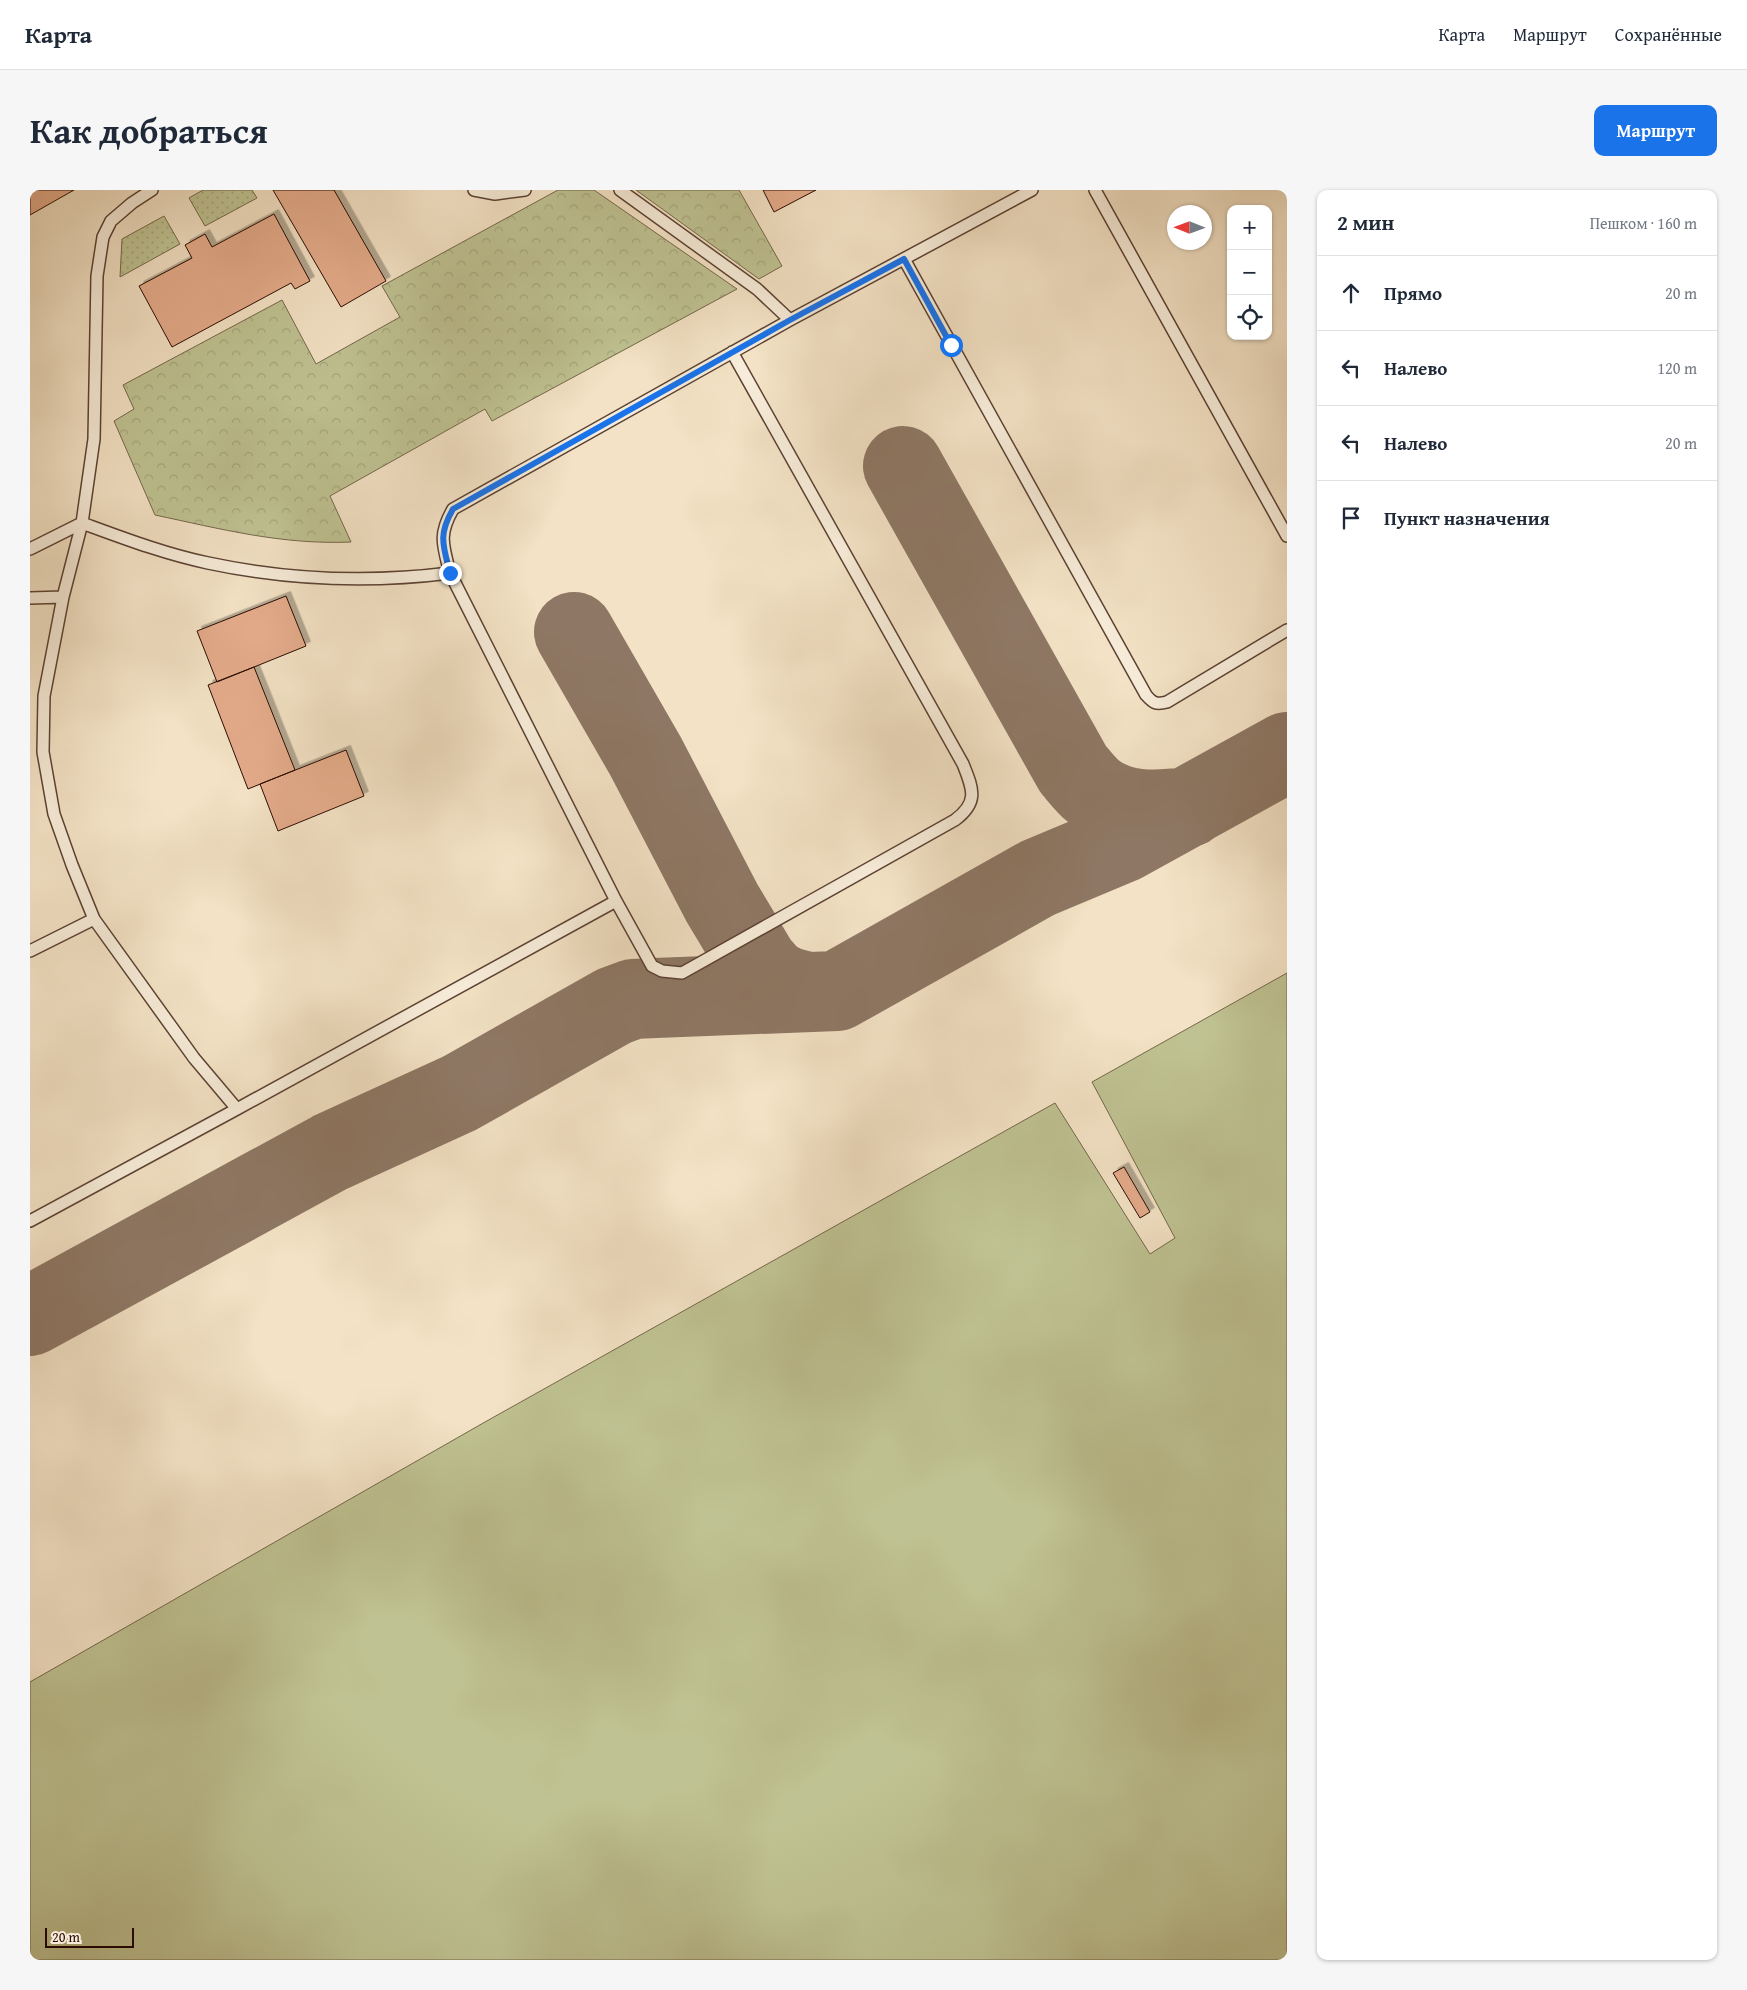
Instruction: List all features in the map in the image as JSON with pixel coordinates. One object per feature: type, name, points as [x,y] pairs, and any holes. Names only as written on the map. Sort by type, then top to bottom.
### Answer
[{"type":"lane","points":[[152,190],[132,203],[111,221],[103,237],[97,276],[94,439],[82,524],[63,598],[44,696],[43,752],[54,814],[94,919],[194,1058],[237,1109]]},
{"type":"lane","points":[[474,190],[495,194],[525,190]]},
{"type":"lane","points":[[620,190],[757,289],[790,320]]},
{"type":"lane","points":[[732,352],[963,764],[971,784],[972,798],[967,811],[955,820],[682,973],[662,971],[652,966],[616,901],[450,573],[442,543],[445,524],[453,509],[732,352],[790,320],[1032,190]]},
{"type":"lane","points":[[1094,190],[1287,536]]},
{"type":"lane","points":[[904,259],[1146,695],[1153,703],[1167,702],[1287,630]]},
{"type":"lane","points":[[30,549],[82,524],[162,551],[207,563],[254,571],[319,578],[414,578],[450,573]]},
{"type":"lane","points":[[30,598],[63,598]]},
{"type":"lane","points":[[30,1220],[616,901]]},
{"type":"lane","points":[[30,951],[94,919]]},
{"type":"green space","points":[[203,190],[252,190],[257,198],[205,226],[189,198]]},
{"type":"green space","points":[[558,190],[594,190],[737,289],[492,421],[485,409],[330,496],[351,542],[301,541],[252,535],[155,515],[114,421],[134,409],[123,385],[282,300],[316,364],[400,317],[382,286]]},
{"type":"green space","points":[[636,190],[739,190],[782,266],[759,279]]},
{"type":"green space","points":[[164,216],[180,244],[120,277],[122,239]]},
{"type":"green space","points":[[1287,973],[1287,1960],[30,1960],[30,1682],[485,1422],[1055,1103],[1150,1254],[1175,1238],[1092,1082]]},
{"type":"building","points":[[30,190],[74,190],[30,215]]},
{"type":"building","points":[[273,190],[334,190],[386,281],[341,307]]},
{"type":"building","points":[[763,190],[816,190],[774,212]]},
{"type":"building","points":[[274,214],[310,281],[295,289],[291,283],[172,347],[139,286],[192,258],[185,245],[205,234],[212,247]]},
{"type":"building","points":[[286,596],[306,646],[217,682],[197,631]]},
{"type":"building","points":[[254,667],[295,770],[248,789],[208,685]]},
{"type":"building","points":[[346,750],[364,796],[278,831],[260,784]]},
{"type":"building","points":[[1124,1167],[1150,1212],[1140,1218],[1113,1173]]},
{"type":"taxiway","points":[[903,466],[1073,769],[1092,790],[1114,803],[1126,807],[1138,809],[1189,807]]},
{"type":"taxiway","points":[[574,632],[646,757],[722,903],[758,963],[772,979],[788,987],[807,992]]},
{"type":"taxiway","points":[[30,1316],[331,1152],[460,1093],[614,1006],[633,999],[837,991],[1038,878],[1124,842],[1287,752]]},
{"type":"route","points":[[450,573],[442,543],[445,524],[453,509],[790,320],[904,259],[951,345]]}]
